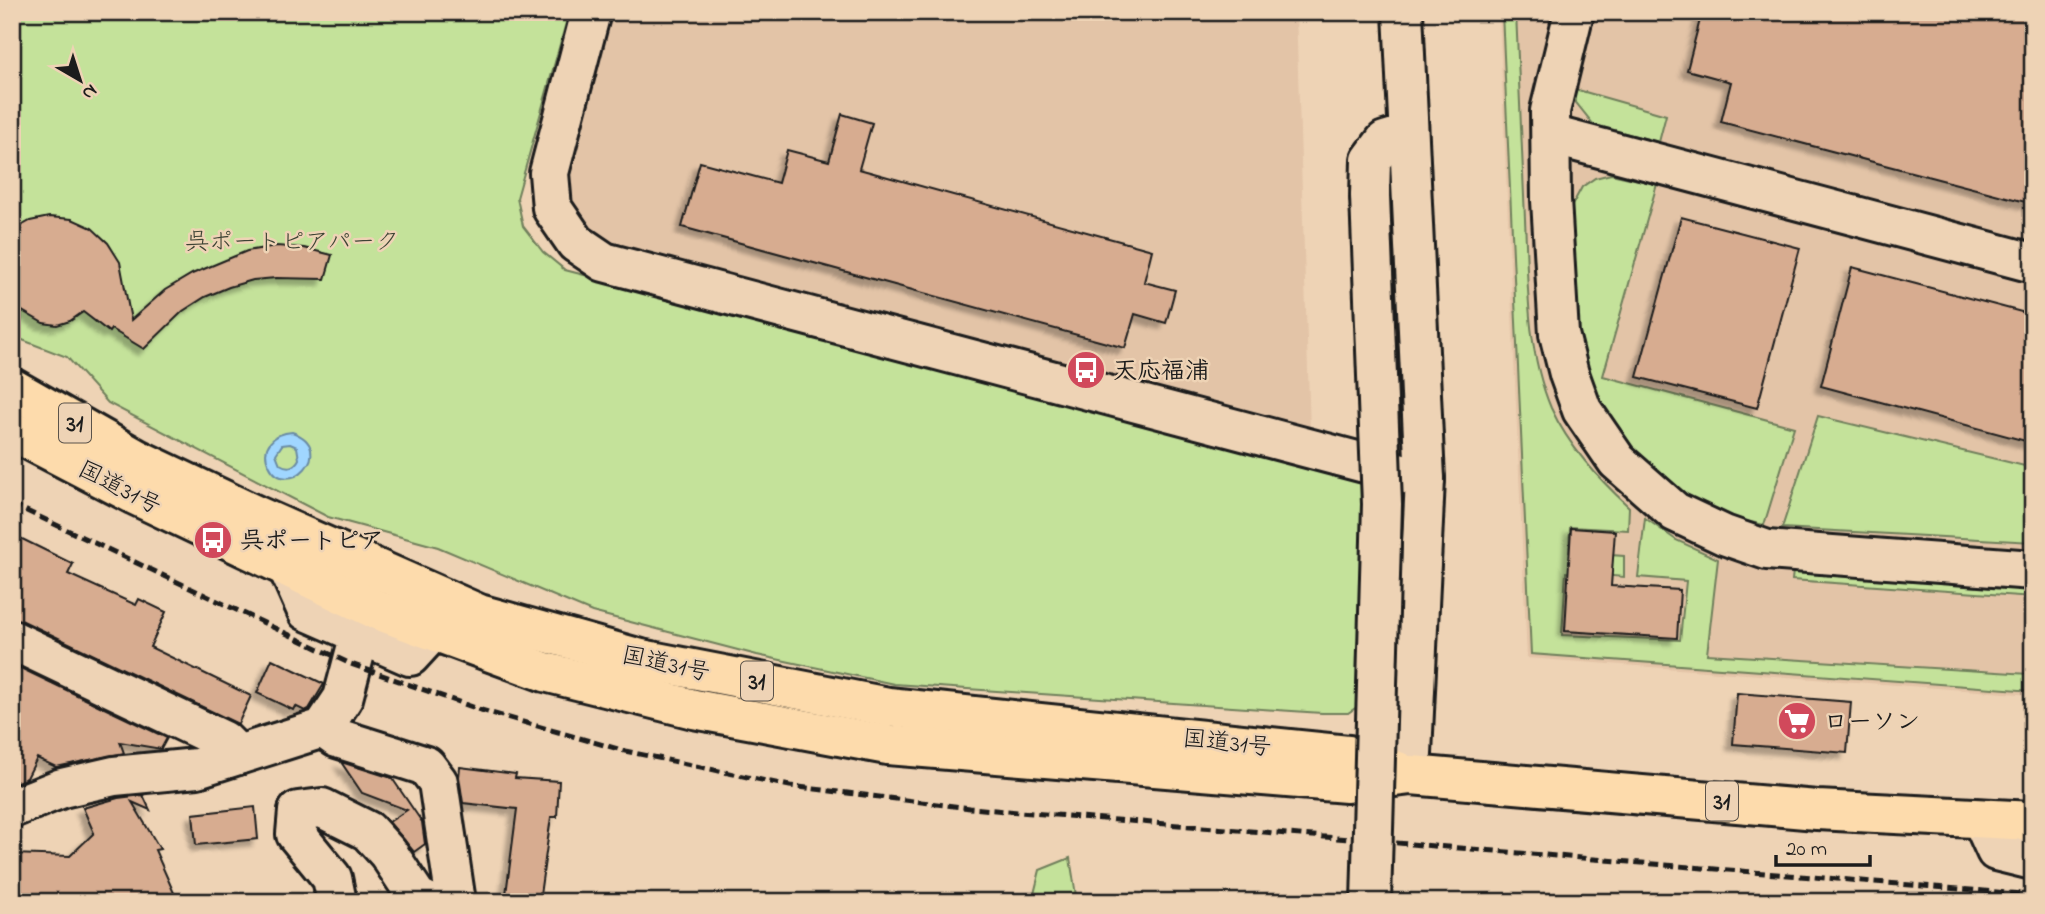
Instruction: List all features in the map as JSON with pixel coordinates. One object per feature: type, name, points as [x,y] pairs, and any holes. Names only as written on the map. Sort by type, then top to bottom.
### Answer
[{"type":"highway","name":"国道31号","points":[[12,388],[161,470],[479,614],[627,655],[888,707],[1348,755],[1411,775]]},
{"type":"highway","name":"国道31号","points":[[12,431],[135,495],[377,610],[545,672],[694,709],[888,745],[1346,783],[1411,775],[1817,810],[2033,821]]},
{"type":"street","points":[[591,12],[549,173],[552,208],[576,243],[604,262],[1425,479]]},
{"type":"street","points":[[1403,12],[1425,479],[1411,775]]},
{"type":"street","points":[[1574,12],[1550,111],[1551,200],[1559,334],[1582,410],[1617,461],[1675,512],[1724,535],[1767,550],[2033,569]]},
{"type":"street","points":[[1371,902],[1382,504],[1370,196],[1371,160],[1385,141],[1408,134]]},
{"type":"street","points":[[1550,135],[2033,263]]},
{"type":"street","points":[[288,568],[307,611],[410,656],[433,631]]},
{"type":"street","points":[[12,807],[62,788],[114,776],[197,768],[323,728],[343,698],[360,634]]},
{"type":"street","points":[[12,640],[224,741],[238,755]]},
{"type":"street","points":[[323,728],[337,738],[390,757],[426,766],[439,782],[456,902]]},
{"type":"street","points":[[337,902],[332,878],[296,834],[299,811],[322,808],[368,831],[388,853],[417,897],[427,902]]},
{"type":"street","points":[[1982,820],[1996,851],[2033,860]]},
{"type":"shaded area","points":[[607,12],[1296,12],[1310,430],[612,246],[588,235],[570,210],[565,171]]},
{"type":"shaded area","points":[[1499,12],[2033,12],[2033,695],[1527,658]]},
{"type":"green space","name":"呉ポートピアパーク","points":[[12,12],[569,12],[517,198],[523,226],[543,252],[565,270],[1358,475],[1375,493],[1367,700],[1348,713],[1322,713],[894,684],[757,655],[592,612],[438,547],[328,517],[108,403],[67,357],[12,336]]},
{"type":"green space","points":[[1502,12],[1516,12],[1528,291],[1533,339],[1543,386],[1558,422],[1575,449],[1629,507],[1628,530],[1570,527],[1569,552],[1624,556],[1624,577],[1566,572],[1562,635],[1680,640],[1686,581],[1638,577],[1645,518],[1676,540],[1718,559],[1707,654],[2029,674],[2033,649],[2033,691],[1531,654]]},
{"type":"green space","points":[[1578,90],[1666,115],[1659,142],[1594,125],[1574,100],[1573,94]]},
{"type":"green space","points":[[1611,174],[1657,184],[1603,376],[1794,427],[1764,525],[1729,517],[1702,506],[1667,482],[1640,459],[1599,402],[1576,338],[1568,213],[1582,187],[1595,178]]},
{"type":"green space","points":[[1818,416],[2033,468],[2033,542],[1782,528]]},
{"type":"green space","points":[[1793,571],[2033,589],[2033,597],[1792,580]]},
{"type":"green space","points":[[1070,858],[1077,902],[1032,902],[1040,870]]},
{"type":"water","points":[[292,432],[305,440],[311,450],[305,469],[287,478],[277,475],[269,465],[266,452],[274,438]],"holes":[[[282,445],[297,447],[299,459],[295,464],[288,467],[280,464],[276,454]]]},
{"type":"building","points":[[1702,12],[2033,12],[2033,204],[1721,122],[1731,82],[1687,70]]},
{"type":"building","points":[[842,114],[872,123],[859,169],[1152,250],[1144,282],[1175,290],[1166,323],[1135,314],[1125,348],[682,227],[700,162],[778,183],[787,150],[829,161]]},
{"type":"building","points":[[49,217],[72,219],[92,228],[108,243],[120,262],[131,320],[165,290],[192,274],[247,251],[276,246],[304,248],[332,255],[325,279],[253,280],[205,297],[183,311],[144,349],[111,329],[109,332],[83,312],[70,321],[57,325],[43,323],[12,305],[12,231],[30,221]]},
{"type":"building","points":[[1681,217],[1800,248],[1757,408],[1637,377]]},
{"type":"building","points":[[1852,267],[2033,315],[2033,443],[1821,386]]},
{"type":"building","points":[[1571,528],[1615,531],[1611,586],[1680,590],[1677,638],[1565,631]]},
{"type":"building","points":[[12,534],[73,564],[68,574],[136,605],[139,599],[166,612],[150,647],[251,696],[238,724],[12,618]]},
{"type":"building","points":[[272,659],[324,684],[309,709],[305,711],[295,706],[293,710],[257,693]]},
{"type":"building","points":[[12,664],[167,738],[161,749],[120,742],[124,753],[56,767],[37,758],[27,778],[12,784]]},
{"type":"building","points":[[1737,693],[1851,702],[1847,753],[1733,744]]},
{"type":"building","points":[[341,762],[392,778],[422,822],[425,844],[414,852],[389,822],[407,810],[362,793]]},
{"type":"building","points":[[460,767],[516,774],[515,778],[559,781],[557,817],[551,817],[539,902],[505,902],[517,809],[463,803]]},
{"type":"building","points":[[143,795],[150,810],[132,802],[160,849],[155,850],[178,902],[12,902],[12,854],[70,856],[94,833],[83,808],[118,798]]},
{"type":"building","points":[[255,807],[258,839],[196,845],[193,814]]},
{"type":"railway","points":[[12,504],[351,664],[481,710],[625,751],[790,786],[970,808],[2033,895]]},
{"type":"place","name":"天応福浦","points":[[1086,370]]},
{"type":"place","name":"呉ポートピア","points":[[213,540]]},
{"type":"place","name":"ローソン","points":[[1797,721]]}]
